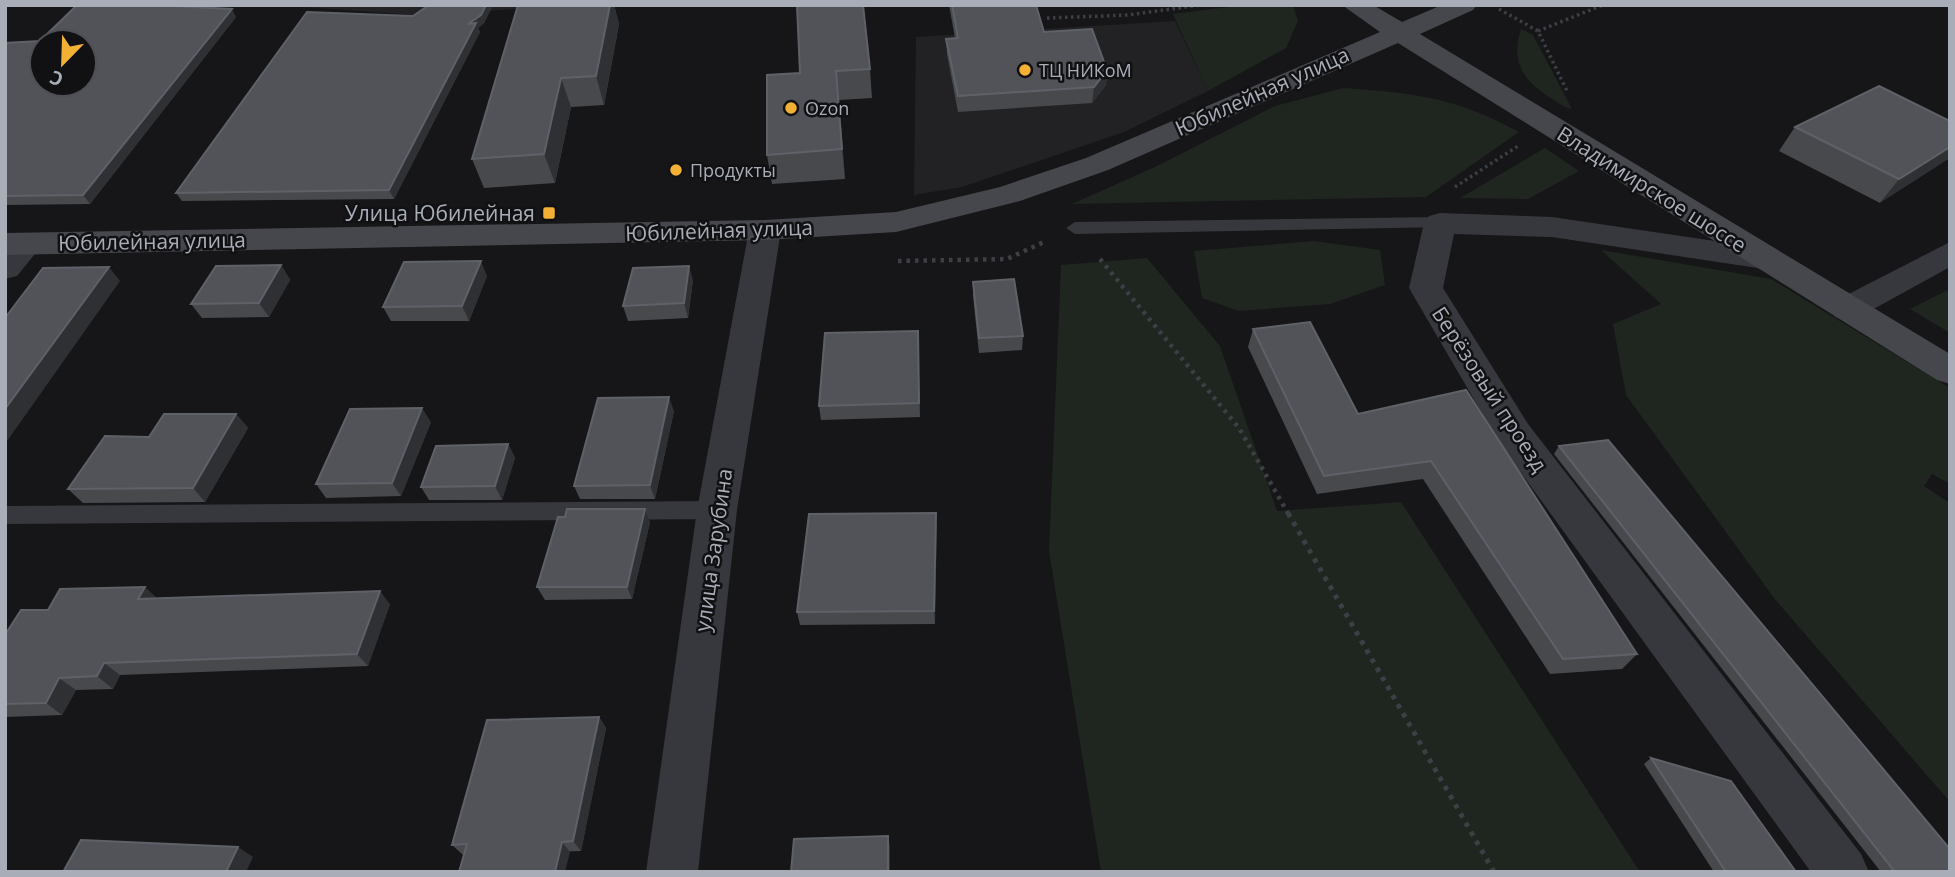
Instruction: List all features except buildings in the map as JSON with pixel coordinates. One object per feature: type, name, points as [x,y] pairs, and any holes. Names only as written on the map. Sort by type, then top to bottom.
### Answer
[{"type":"main road","name":"Владимирское шоссе","points":[[1355,5],[1950,372]]},
{"type":"main road","name":"Юбилейная улица","points":[[16,244],[765,230],[896,222],[1009,194],[1097,164],[1464,5]]},
{"type":"street","points":[[1440,223],[1552,227],[1764,258]]},
{"type":"street","name":"Берёзовый проезд","points":[[1440,223],[1426,288],[1514,434],[1843,872]]},
{"type":"street","name":"улица Зарубина","points":[[672,872],[717,510],[765,230]]},
{"type":"street","points":[[5,268],[16,244]]},
{"type":"street","points":[[1847,309],[1950,253]]},
{"type":"lane","points":[[1075,228],[1440,223]]},
{"type":"lane","points":[[5,515],[717,510]]},
{"type":"path","points":[[1047,18],[1128,15],[1200,5]]},
{"type":"path","points":[[1538,32],[1603,5]]},
{"type":"path","points":[[1075,228],[1239,428],[1494,872]]},
{"type":"shaded area","points":[[275,5],[586,5],[416,15]]},
{"type":"shaded area","points":[[1244,5],[1293,5],[1298,21],[1286,48],[1208,91],[1173,14]]},
{"type":"shaded area","points":[[1175,21],[1208,91],[1124,132],[962,187],[914,195],[916,37]]},
{"type":"shaded area","points":[[1521,29],[1533,35],[1572,109],[1542,92],[1527,78],[1517,52]]},
{"type":"shaded area","points":[[1343,88],[1413,95],[1454,104],[1519,132],[1426,197],[1072,204],[1157,166],[1275,106]]},
{"type":"shaded area","points":[[1545,148],[1579,171],[1528,199],[1460,198]]},
{"type":"shaded area","points":[[1314,241],[1380,250],[1385,285],[1330,304],[1239,311],[1202,298],[1194,251]]},
{"type":"shaded area","points":[[1601,250],[1771,279],[1950,388],[1950,484],[1932,474],[1924,486],[1950,503],[1950,802],[1774,598],[1626,395],[1613,324],[1661,304]]},
{"type":"shaded area","points":[[1147,258],[1220,346],[1277,511],[1401,502],[1640,872],[1101,872],[1049,551],[1061,265]]},
{"type":"shaded area","points":[[1950,289],[1950,333],[1910,309]]},
{"type":"place","name":"ТЦ НИКоМ","points":[[1025,70]]},
{"type":"place","name":"Ozon","points":[[791,108]]},
{"type":"place","name":"Продукты","points":[[676,170]]},
{"type":"place","name":"Улица Юбилейная","points":[[549,213]]}]
